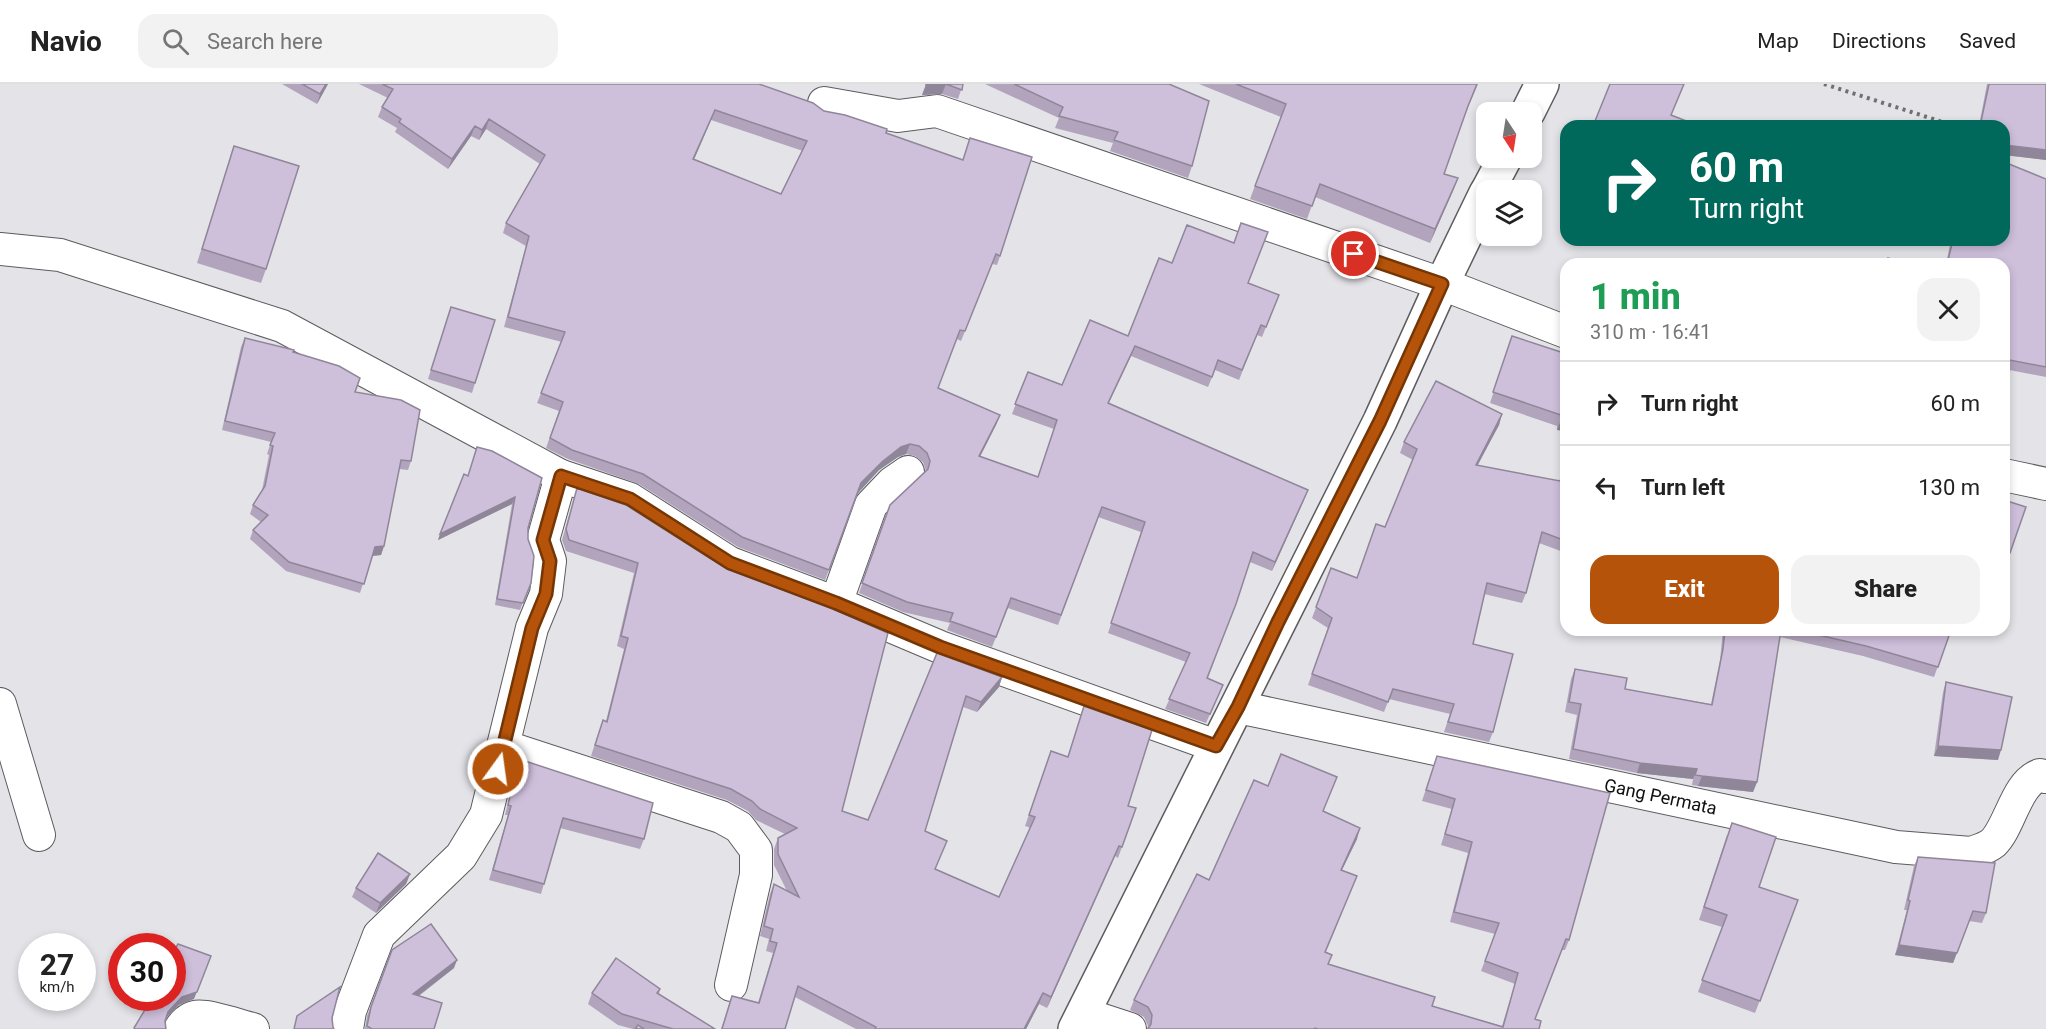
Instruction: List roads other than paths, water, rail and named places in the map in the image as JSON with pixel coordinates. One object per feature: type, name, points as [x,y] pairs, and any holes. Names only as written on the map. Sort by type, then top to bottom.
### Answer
[{"type":"street","points":[[824,103],[898,116],[937,111],[1442,284],[1560,330]]},
{"type":"street","points":[[1130,1029],[1080,1021],[1380,421],[1476,214]]},
{"type":"street","points":[[0,249],[60,255],[282,326],[561,476],[630,499],[730,563],[836,603],[940,647],[1216,746]]},
{"type":"street","points":[[836,603],[871,505],[892,483],[908,472]]},
{"type":"street","points":[[347,1029],[350,1011],[379,935],[461,856],[486,815],[532,628],[546,594],[550,561],[543,540],[561,476]]},
{"type":"street","points":[[2010,476],[2046,484]]},
{"type":"street","points":[[0,704],[39,835]]},
{"type":"street","name":"Gang Permata","points":[[1238,707],[1896,847],[1971,853],[1982,849],[1994,842],[2028,781],[2040,775],[2046,777]]},
{"type":"street","points":[[503,746],[721,817],[739,827],[756,850],[756,875],[731,985]]},
{"type":"street","points":[[180,1029],[184,1023],[194,1017],[203,1017],[253,1029]]}]
